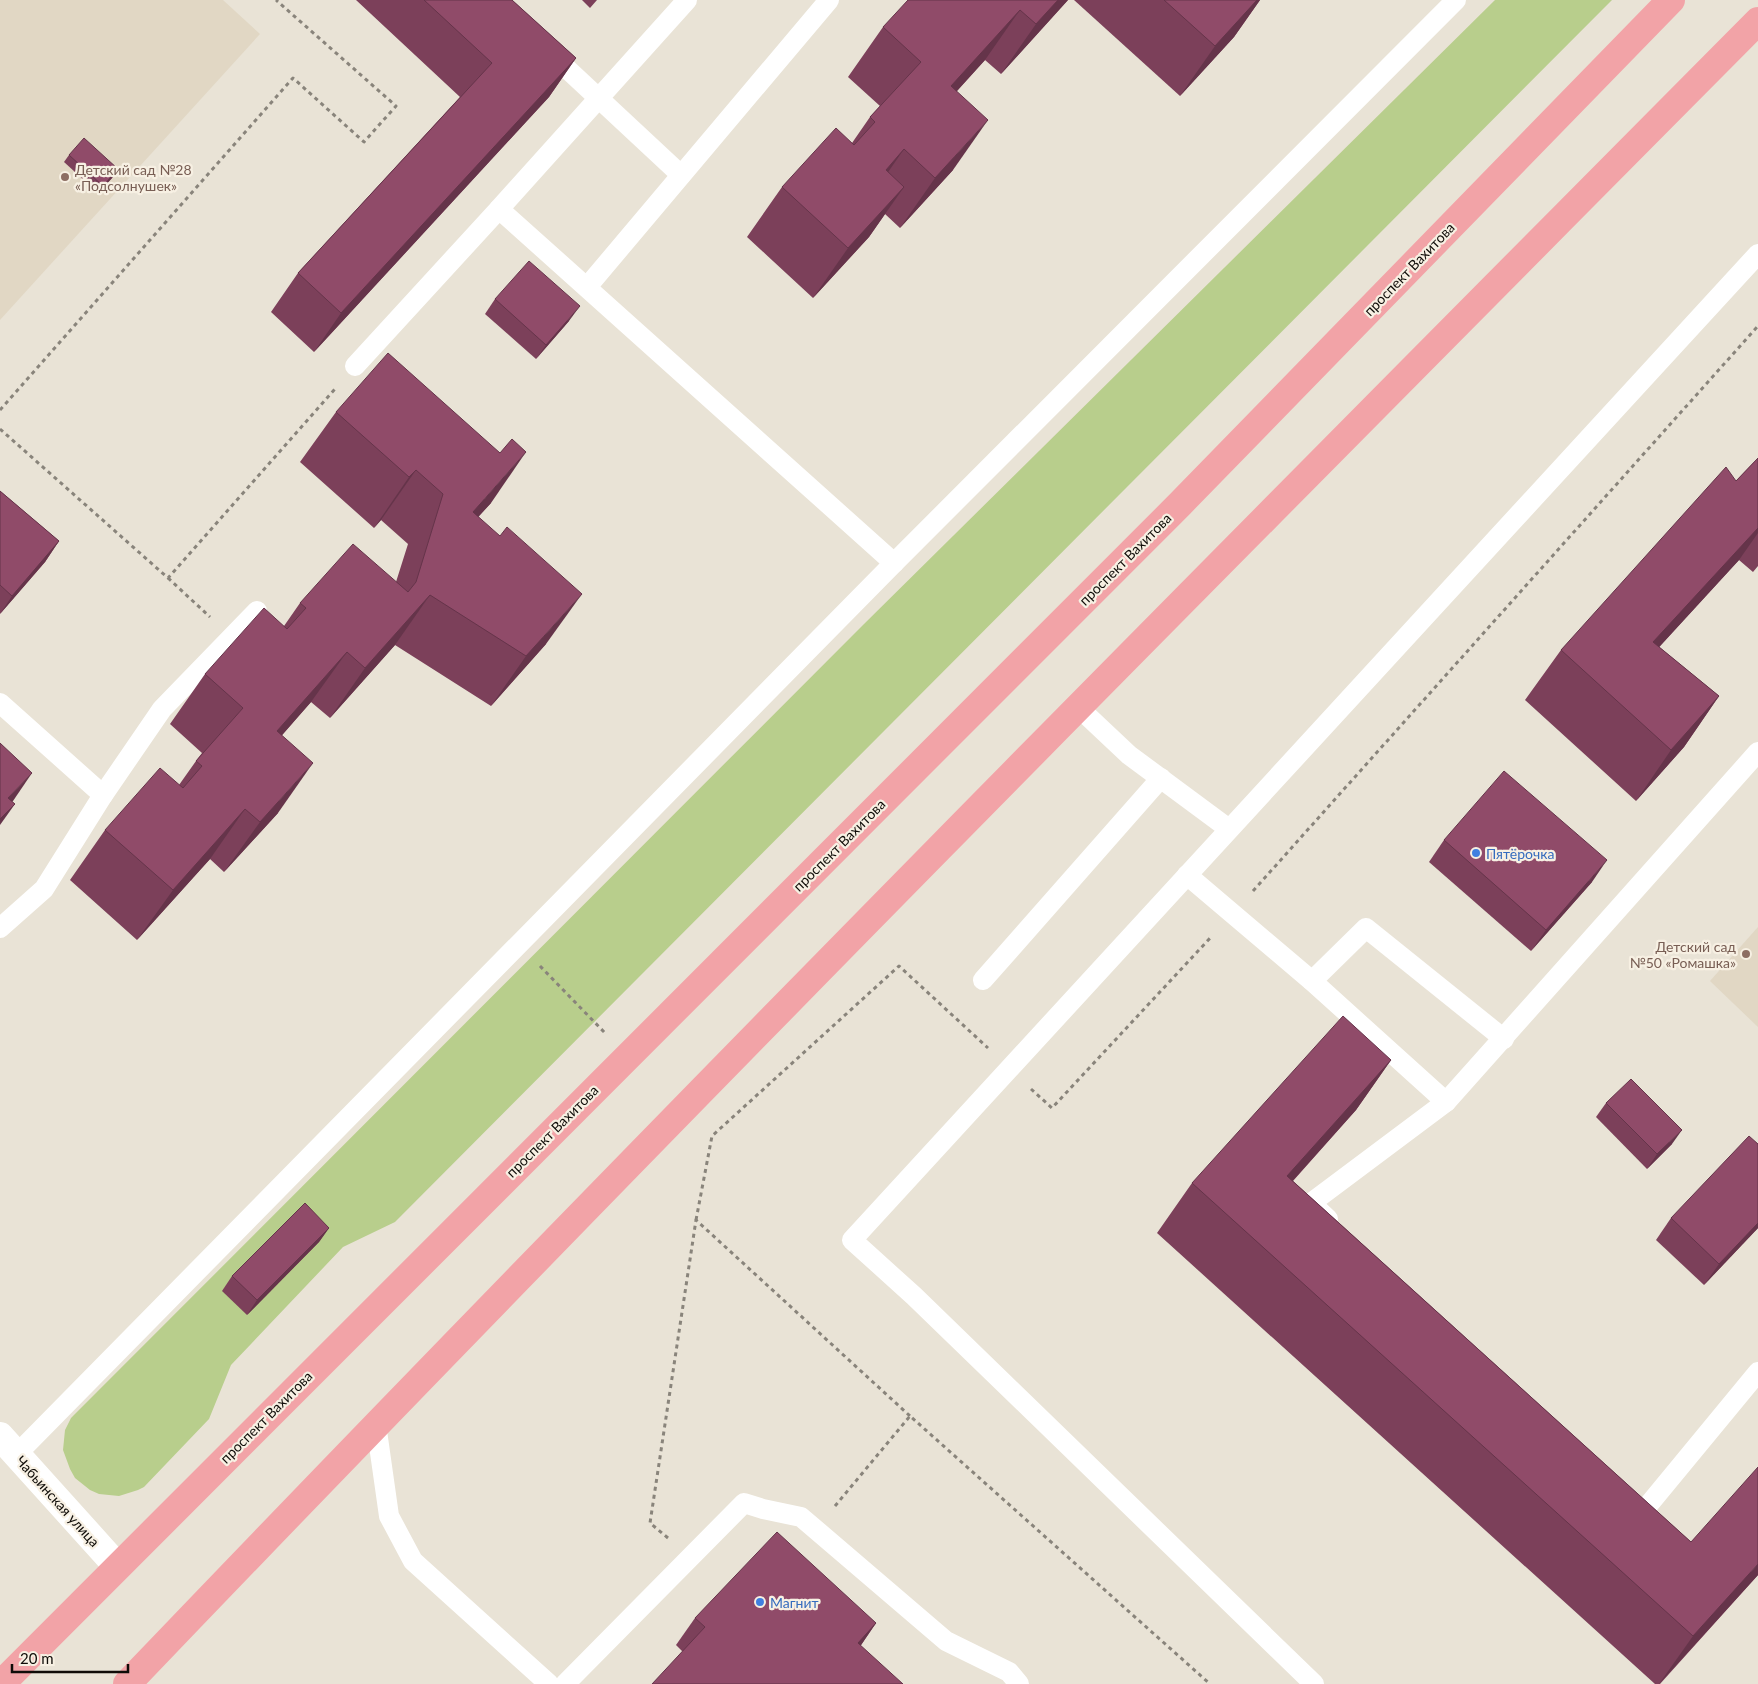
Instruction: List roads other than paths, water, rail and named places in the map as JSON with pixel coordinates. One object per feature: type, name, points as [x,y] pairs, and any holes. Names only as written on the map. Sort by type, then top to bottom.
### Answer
[{"type":"main road","name":"проспект Вахитова","points":[[1,1684],[1180,504],[1671,0]]},
{"type":"main road","points":[[128,1684],[376,1424],[1078,707],[1758,21]]},
{"type":"street","name":"Чабьинская улица","points":[[8,1445],[117,1566]]},
{"type":"lane","points":[[355,366],[500,209],[687,0]]},
{"type":"lane","points":[[587,287],[829,0]]},
{"type":"lane","points":[[8,1445],[894,563],[1456,0]]},
{"type":"lane","points":[[536,39],[681,175]]},
{"type":"lane","points":[[500,209],[894,563]]},
{"type":"lane","points":[[1314,1684],[914,1296],[852,1240],[1758,254]]},
{"type":"lane","points":[[0,928],[44,889],[103,795],[162,709],[257,611]]},
{"type":"lane","points":[[0,702],[103,795]]},
{"type":"lane","points":[[1078,707],[1129,754],[1229,830]]},
{"type":"lane","points":[[1339,1230],[1311,1203],[1446,1102],[1758,752]]},
{"type":"lane","points":[[983,980],[1161,778]]},
{"type":"lane","points":[[1187,875],[1312,981],[1446,1102]]},
{"type":"lane","points":[[1312,981],[1366,928],[1504,1039]]},
{"type":"lane","points":[[1620,1494],[1641,1514],[1758,1372]]},
{"type":"lane","points":[[376,1424],[389,1516],[413,1561],[549,1684]]},
{"type":"lane","points":[[565,1684],[744,1503],[801,1517],[946,1641],[1009,1672],[1019,1684]]},
{"type":"place","name":"Детский сад №28 «Подсолнушек»","points":[[65,177]]},
{"type":"place","name":"Пятёрочка","points":[[1476,853]]},
{"type":"place","name":"Детский сад №50 «Ромашка»","points":[[1746,954]]},
{"type":"place","name":"Магнит","points":[[760,1602]]}]
